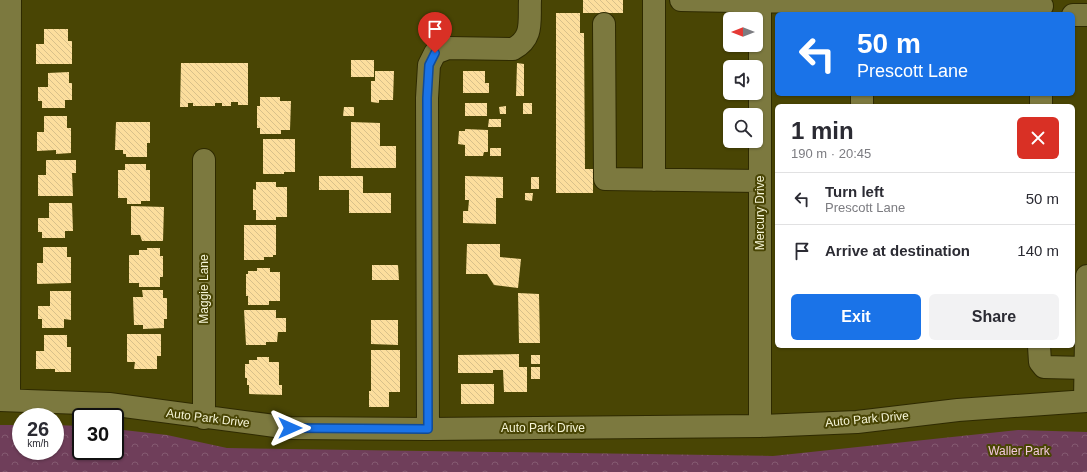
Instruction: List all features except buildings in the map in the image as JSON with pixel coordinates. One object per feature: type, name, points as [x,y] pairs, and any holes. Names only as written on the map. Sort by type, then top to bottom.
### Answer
[{"type":"street","points":[[5,400],[10,0]]},
{"type":"street","points":[[428,429],[427,98],[429,65],[435,53],[448,48],[513,49],[522,44],[527,37],[529,27],[530,0]]},
{"type":"street","points":[[654,0],[654,180]]},
{"type":"street","points":[[681,0],[760,0],[862,8],[1042,7]]},
{"type":"street","name":"Mercury Drive","points":[[760,0],[760,426]]},
{"type":"street","points":[[1075,15],[1087,15]]},
{"type":"street","points":[[604,24],[604,179],[760,182]]},
{"type":"street","name":"Maggie Lane","points":[[204,160],[204,418]]},
{"type":"street","points":[[1086,401],[1087,276]]},
{"type":"street","points":[[1075,288],[1087,289]]},
{"type":"street","points":[[1039,348],[1040,362],[1044,367],[1086,359]]},
{"type":"street","name":"Auto Park Drive","points":[[5,400],[109,404],[204,418],[290,428],[428,429],[760,426],[857,422],[958,410],[1086,401]]},
{"type":"green space","name":"Waller Park","points":[[0,425],[12,425],[12,460],[64,460],[64,425],[72,426],[72,460],[124,460],[124,430],[167,435],[227,448],[773,456],[1018,430],[1087,432],[1087,472],[0,472]]},
{"type":"route","points":[[290,428],[428,429],[427,98],[429,65],[435,53]]}]
